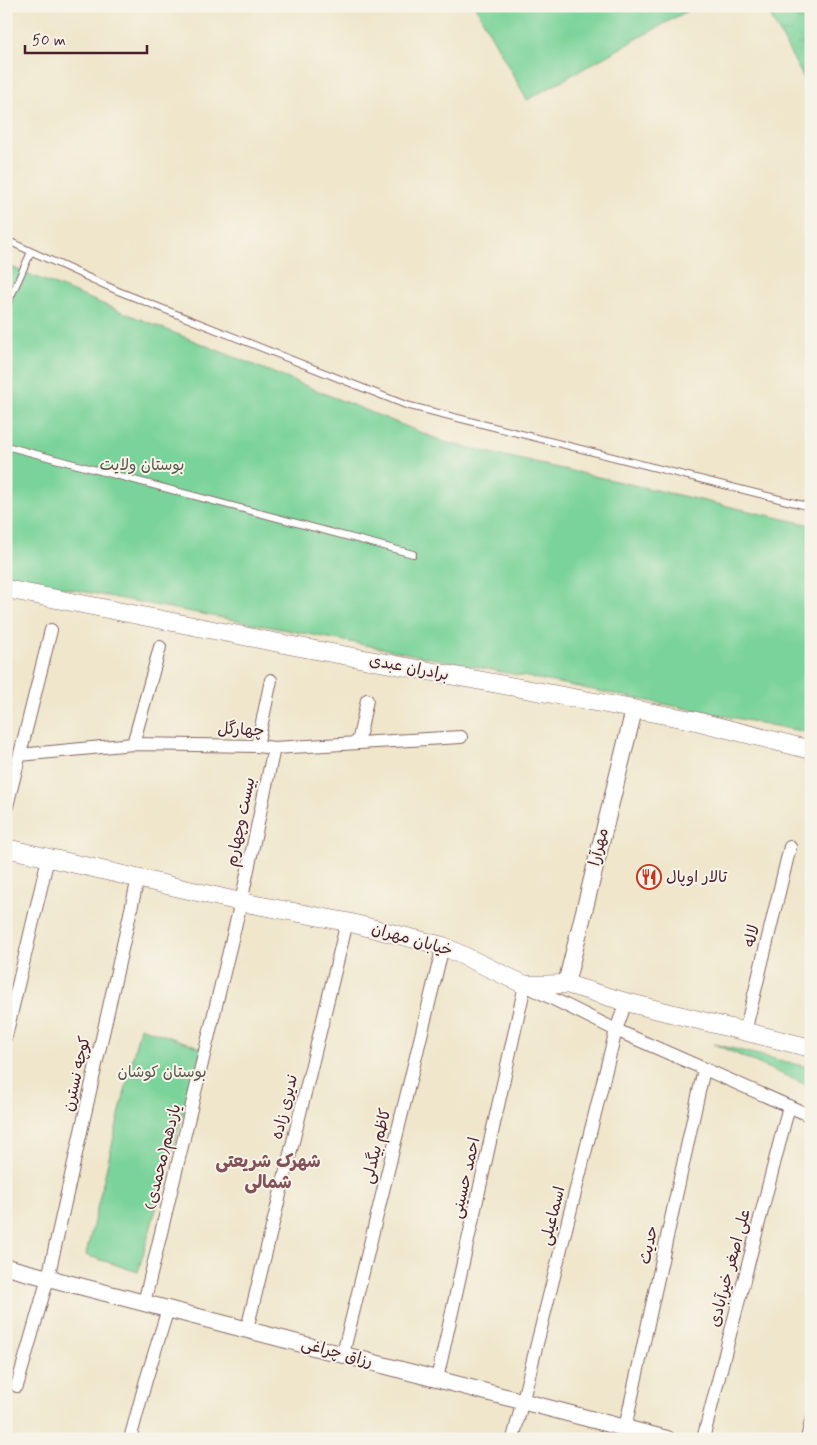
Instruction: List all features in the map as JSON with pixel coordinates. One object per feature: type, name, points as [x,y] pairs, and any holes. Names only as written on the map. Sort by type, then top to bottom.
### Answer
[{"type":"main road","name":"برادران عبدی","points":[[6,589],[294,646],[692,720],[811,750]]},
{"type":"main road","name":"خیابان مهران","points":[[6,848],[241,902],[347,922],[443,946],[525,985],[566,984],[626,1002],[811,1048]]},
{"type":"street","points":[[6,810],[51,630]]},
{"type":"street","points":[[133,744],[160,647]]},
{"type":"street","points":[[257,746],[271,680]]},
{"type":"street","points":[[358,743],[367,700]]},
{"type":"street","name":"مهرآرا","points":[[566,984],[634,710]]},
{"type":"street","name":"چهارگل","points":[[20,756],[133,744],[257,746],[274,748],[461,737]]},
{"type":"street","name":"بیست وچهارم","points":[[241,902],[274,748]]},
{"type":"street","name":"لاله","points":[[745,1032],[790,848]]},
{"type":"street","points":[[6,1036],[48,858]]},
{"type":"street","name":"کوچه نسترن","points":[[17,1386],[48,1278],[138,878]]},
{"type":"street","name":"یازدهم(محمدی)","points":[[144,1303],[241,902]]},
{"type":"street","name":"ندیری زاده","points":[[247,1329],[347,922]]},
{"type":"street","name":"کاظم بیگدلی","points":[[343,1354],[443,946]]},
{"type":"street","points":[[525,985],[616,1030],[811,1116]]},
{"type":"street","name":"احمد حسینی","points":[[438,1379],[525,985]]},
{"type":"street","name":"اسماعیلی","points":[[513,1439],[616,1030],[626,1002]]},
{"type":"street","name":"حدیث","points":[[625,1428],[704,1069]]},
{"type":"street","name":"علی اصغر خیرآبادی","points":[[703,1439],[789,1106]]},
{"type":"street","name":"رزاق چراغی","points":[[6,1267],[625,1428],[644,1436],[667,1439]]},
{"type":"street","points":[[130,1439],[168,1309]]},
{"type":"street","points":[[807,1439],[811,1422]]},
{"type":"lane","points":[[6,240],[118,291],[406,405],[811,506]]},
{"type":"lane","points":[[6,307],[31,252]]},
{"type":"lane","points":[[6,446],[413,554]]},
{"type":"green space","points":[[475,6],[696,6],[527,100]]},
{"type":"green space","points":[[765,6],[811,6],[811,92]]},
{"type":"green space","name":"بوستان ولایت","points":[[6,265],[447,443],[811,525],[811,733],[345,641],[6,577]]},
{"type":"green space","name":"بوستان کوشان","points":[[140,1027],[202,1048],[138,1272],[86,1255]]},
{"type":"green space","points":[[714,1044],[811,1068],[811,1087]]},
{"type":"place","name":"تالار اوپال","points":[[649,877]]},
{"type":"district","name":"شهرک شریعتی شمالی","points":[[268,1172]]}]
